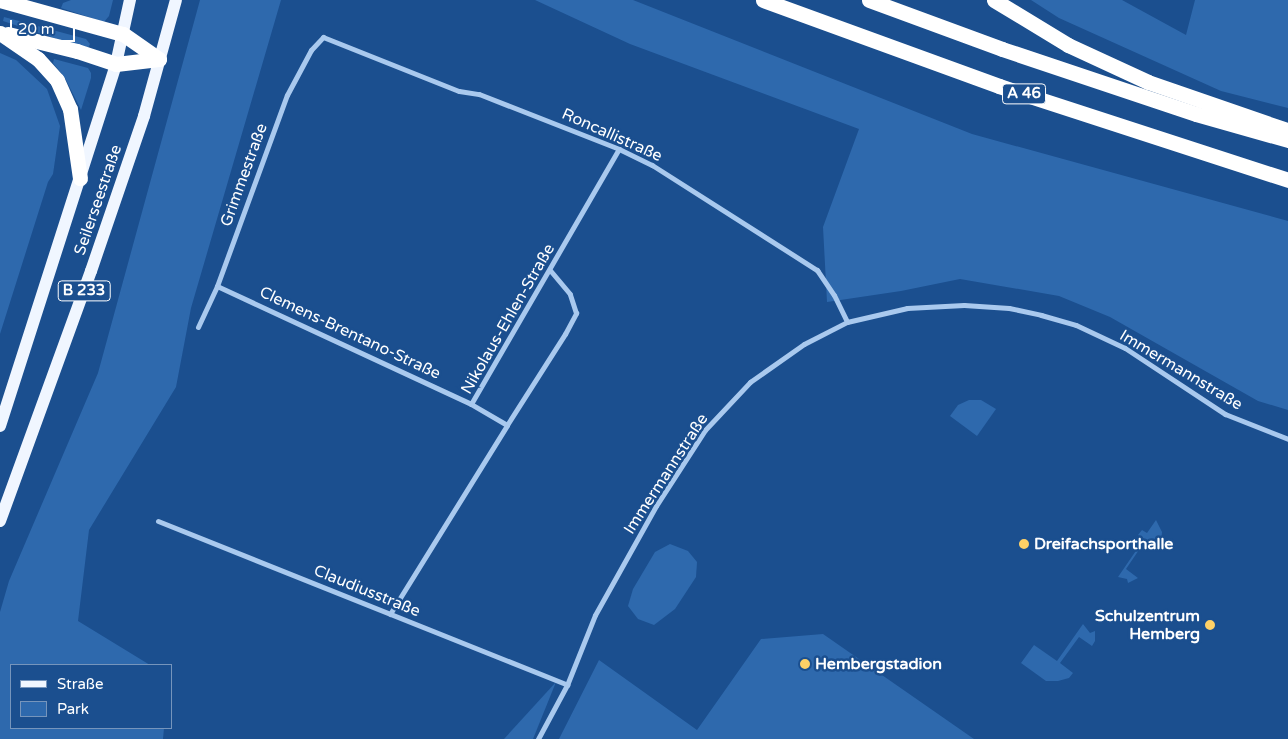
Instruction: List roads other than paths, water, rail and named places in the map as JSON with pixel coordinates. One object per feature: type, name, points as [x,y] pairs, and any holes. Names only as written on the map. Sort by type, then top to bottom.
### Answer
[{"type":"highway","points":[[0,0],[123,34],[159,59]]},
{"type":"highway","name":"A 46","points":[[764,0],[999,86],[1288,180]]},
{"type":"highway","name":"A 46","points":[[869,0],[1002,48],[1196,114],[1288,140]]},
{"type":"highway","points":[[994,0],[1068,45],[1148,82],[1288,131]]},
{"type":"highway","points":[[0,32],[76,51],[116,64],[159,59]]},
{"type":"highway","points":[[0,32],[38,58],[56,80],[70,109],[80,178]]},
{"type":"main road","name":"Seilerseestraße","points":[[0,426],[116,64],[130,0]]},
{"type":"main road","name":"Seilerseestraße","points":[[0,520],[91,271],[144,116],[176,0]]},
{"type":"street","name":"Roncallistraße","points":[[323,37],[459,91],[479,94],[619,149],[652,165],[817,270],[834,295],[847,322]]},
{"type":"street","name":"Grimmestraße","points":[[198,327],[217,286],[287,95],[311,50],[323,37]]},
{"type":"street","name":"Nikolaus-Ehlen-Straße","points":[[507,425],[471,404],[619,149]]},
{"type":"street","points":[[390,614],[565,334],[576,312],[570,294],[550,270]]},
{"type":"street","name":"Clemens-Brentano-Straße","points":[[217,286],[471,404]]},
{"type":"street","name":"Immermannstraße","points":[[538,739],[566,685],[595,615],[656,506],[705,430],[750,382],[804,344],[847,322],[907,308],[964,305],[1009,308],[1042,315],[1076,325],[1125,348],[1226,414],[1288,439]]},
{"type":"street","name":"Claudiusstraße","points":[[158,521],[566,685]]},
{"type":"place","name":"Dreifachsporthalle","points":[[1024,544]]},
{"type":"place","name":"Schulzentrum Hemberg","points":[[1210,625]]},
{"type":"place","name":"Hembergstadion","points":[[805,664]]}]
